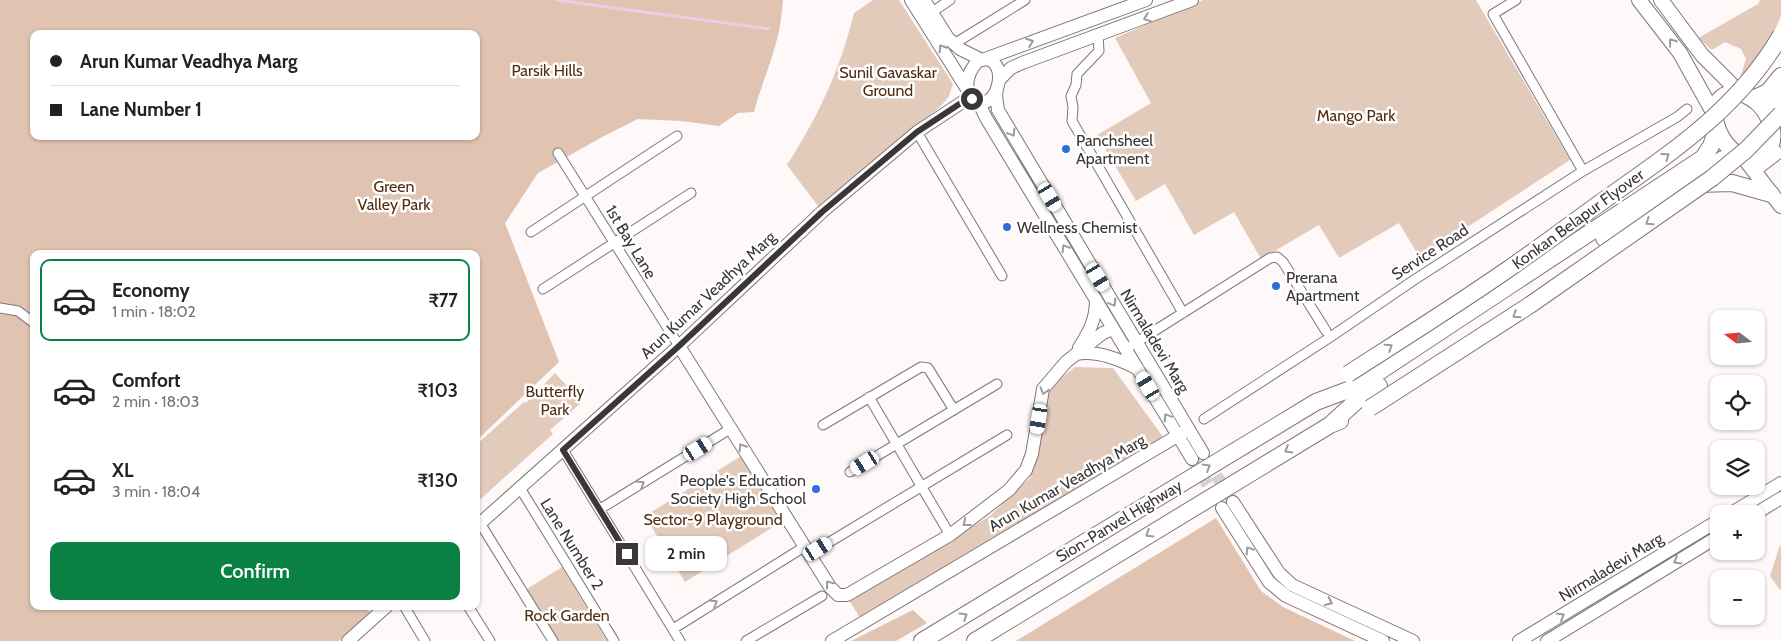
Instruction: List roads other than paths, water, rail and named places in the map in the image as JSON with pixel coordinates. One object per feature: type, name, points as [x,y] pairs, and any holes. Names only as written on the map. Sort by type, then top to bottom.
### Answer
[{"type":"highway","name":"Konkan Belapur Flyover","points":[[1316,402],[1348,374],[1506,271],[1688,140],[1722,111],[1737,95],[1765,60],[1781,35]]},
{"type":"highway","points":[[1316,402],[1356,387],[1703,158],[1711,146],[1717,104],[1724,96],[1729,94],[1746,96],[1768,92],[1781,76]]},
{"type":"highway","points":[[1746,96],[1774,114]]},
{"type":"highway","points":[[1330,425],[1362,396],[1708,168],[1745,161],[1765,153],[1776,153],[1772,132],[1774,114],[1781,96]]},
{"type":"highway","points":[[1330,425],[1370,408],[1530,305],[1712,178],[1746,150],[1774,114]]},
{"type":"highway","points":[[1716,121],[1725,142],[1745,161]]},
{"type":"highway","points":[[1676,189],[1700,183],[1724,182],[1748,186],[1776,200]]},
{"type":"highway","name":"Sion-Panvel Highway","points":[[922,641],[1316,402]]},
{"type":"highway","name":"Sion-Panvel Highway","points":[[975,641],[1330,425]]},
{"type":"main road","name":"Nirmaladevi Marg","points":[[912,0],[1125,349],[1184,433]]},
{"type":"main road","points":[[924,0],[948,38],[954,44],[983,60],[995,64],[998,72],[998,84]]},
{"type":"main road","points":[[1141,1],[976,63],[968,77],[972,97],[987,102],[1011,68],[1192,0]]},
{"type":"main road","points":[[1639,0],[1680,53],[1716,121]]},
{"type":"main road","points":[[1661,0],[1702,55],[1746,96]]},
{"type":"main road","points":[[1688,66],[1702,55]]},
{"type":"main road","name":"Nirmaladevi Marg","points":[[998,84],[996,96],[998,110],[1136,342],[1198,456]]},
{"type":"main road","name":"Arun Kumar Veadhya Marg","points":[[480,523],[679,346],[822,212],[917,132],[972,97]]},
{"type":"main road","points":[[1745,161],[1776,200]]},
{"type":"main road","points":[[1075,354],[1091,329],[1096,311],[1096,300]]},
{"type":"main road","points":[[679,346],[830,587],[838,595],[848,595],[950,535],[1009,490],[1026,470],[1036,437],[1043,389],[1056,371],[1075,354],[1103,333],[1113,328]]},
{"type":"main road","points":[[1075,354],[1085,352],[1106,356],[1125,362],[1138,369]]},
{"type":"main road","name":"Arun Kumar Veadhya Marg","points":[[832,641],[1184,433]]},
{"type":"main road","points":[[1745,505],[1781,483]]},
{"type":"main road","points":[[1765,508],[1781,498]]},
{"type":"main road","points":[[1228,505],[1279,573],[1286,596],[1383,641]]},
{"type":"main road","name":"Nirmaladevi Marg","points":[[1519,641],[1710,525]]},
{"type":"main road","name":"Nirmaladevi Marg","points":[[1547,641],[1710,541]]},
{"type":"main road","points":[[1282,585],[1292,585],[1413,641]]},
{"type":"main road","points":[[354,639],[383,610]]},
{"type":"street","points":[[932,12],[950,0]]},
{"type":"street","points":[[954,44],[1025,0]]},
{"type":"street","points":[[1516,0],[1493,14],[1583,171]]},
{"type":"street","points":[[1098,36],[1099,51],[1077,74],[1076,85],[1071,96],[1073,107],[1072,121],[1183,313]]},
{"type":"street","name":"Service Road","points":[[1204,420],[1414,280],[1583,171],[1677,117],[1687,109]]},
{"type":"street","points":[[917,132],[1002,276]]},
{"type":"street","points":[[531,232],[677,136]]},
{"type":"street","name":"1st Bay Lane","points":[[558,153],[679,346]]},
{"type":"street","points":[[543,289],[691,193]]},
{"type":"street","points":[[1125,349],[1270,258],[1277,257],[1283,262],[1326,331]]},
{"type":"street","points":[[0,308],[18,311],[30,320]]},
{"type":"street","points":[[823,425],[921,367],[928,368],[954,410]]},
{"type":"street","points":[[850,472],[997,384]]},
{"type":"street","points":[[869,397],[950,535]]},
{"type":"street","points":[[600,509],[730,429]]},
{"type":"street","points":[[818,549],[1007,435]]},
{"type":"street","points":[[563,450],[680,641]]},
{"type":"street","name":"Lane Number 2","points":[[520,488],[614,641]]},
{"type":"street","points":[[480,528],[553,641]]},
{"type":"street","points":[[673,629],[804,547]]},
{"type":"street","points":[[746,641],[822,596]]},
{"type":"street","points":[[406,610],[425,641]]},
{"type":"street","points":[[471,610],[490,641]]},
{"type":"waterway","points":[[556,0],[769,29]]},
{"type":"tunnel","points":[[1192,459],[1218,501]]},
{"type":"tunnel","points":[[1207,460],[1233,502]]},
{"type":"place","name":"Panchsheel Apartment","points":[[1066,149]]},
{"type":"place","name":"Wellness Chemist","points":[[1007,227]]},
{"type":"place","name":"Prerana Apartment","points":[[1276,286]]},
{"type":"place","name":"People's Education Society High School","points":[[816,489]]},
{"type":"park label","name":"Parsik Hills","points":[[547,70]]},
{"type":"park label","name":"Sunil Gavaskar Ground","points":[[888,81]]},
{"type":"park label","name":"Mango Park","points":[[1356,115]]},
{"type":"park label","name":"Green Valley Park","points":[[394,195]]},
{"type":"park label","name":"Butterfly Park","points":[[555,400]]},
{"type":"park label","name":"Sector-9 Playground","points":[[713,519]]},
{"type":"park label","name":"Rock Garden","points":[[567,615]]}]
